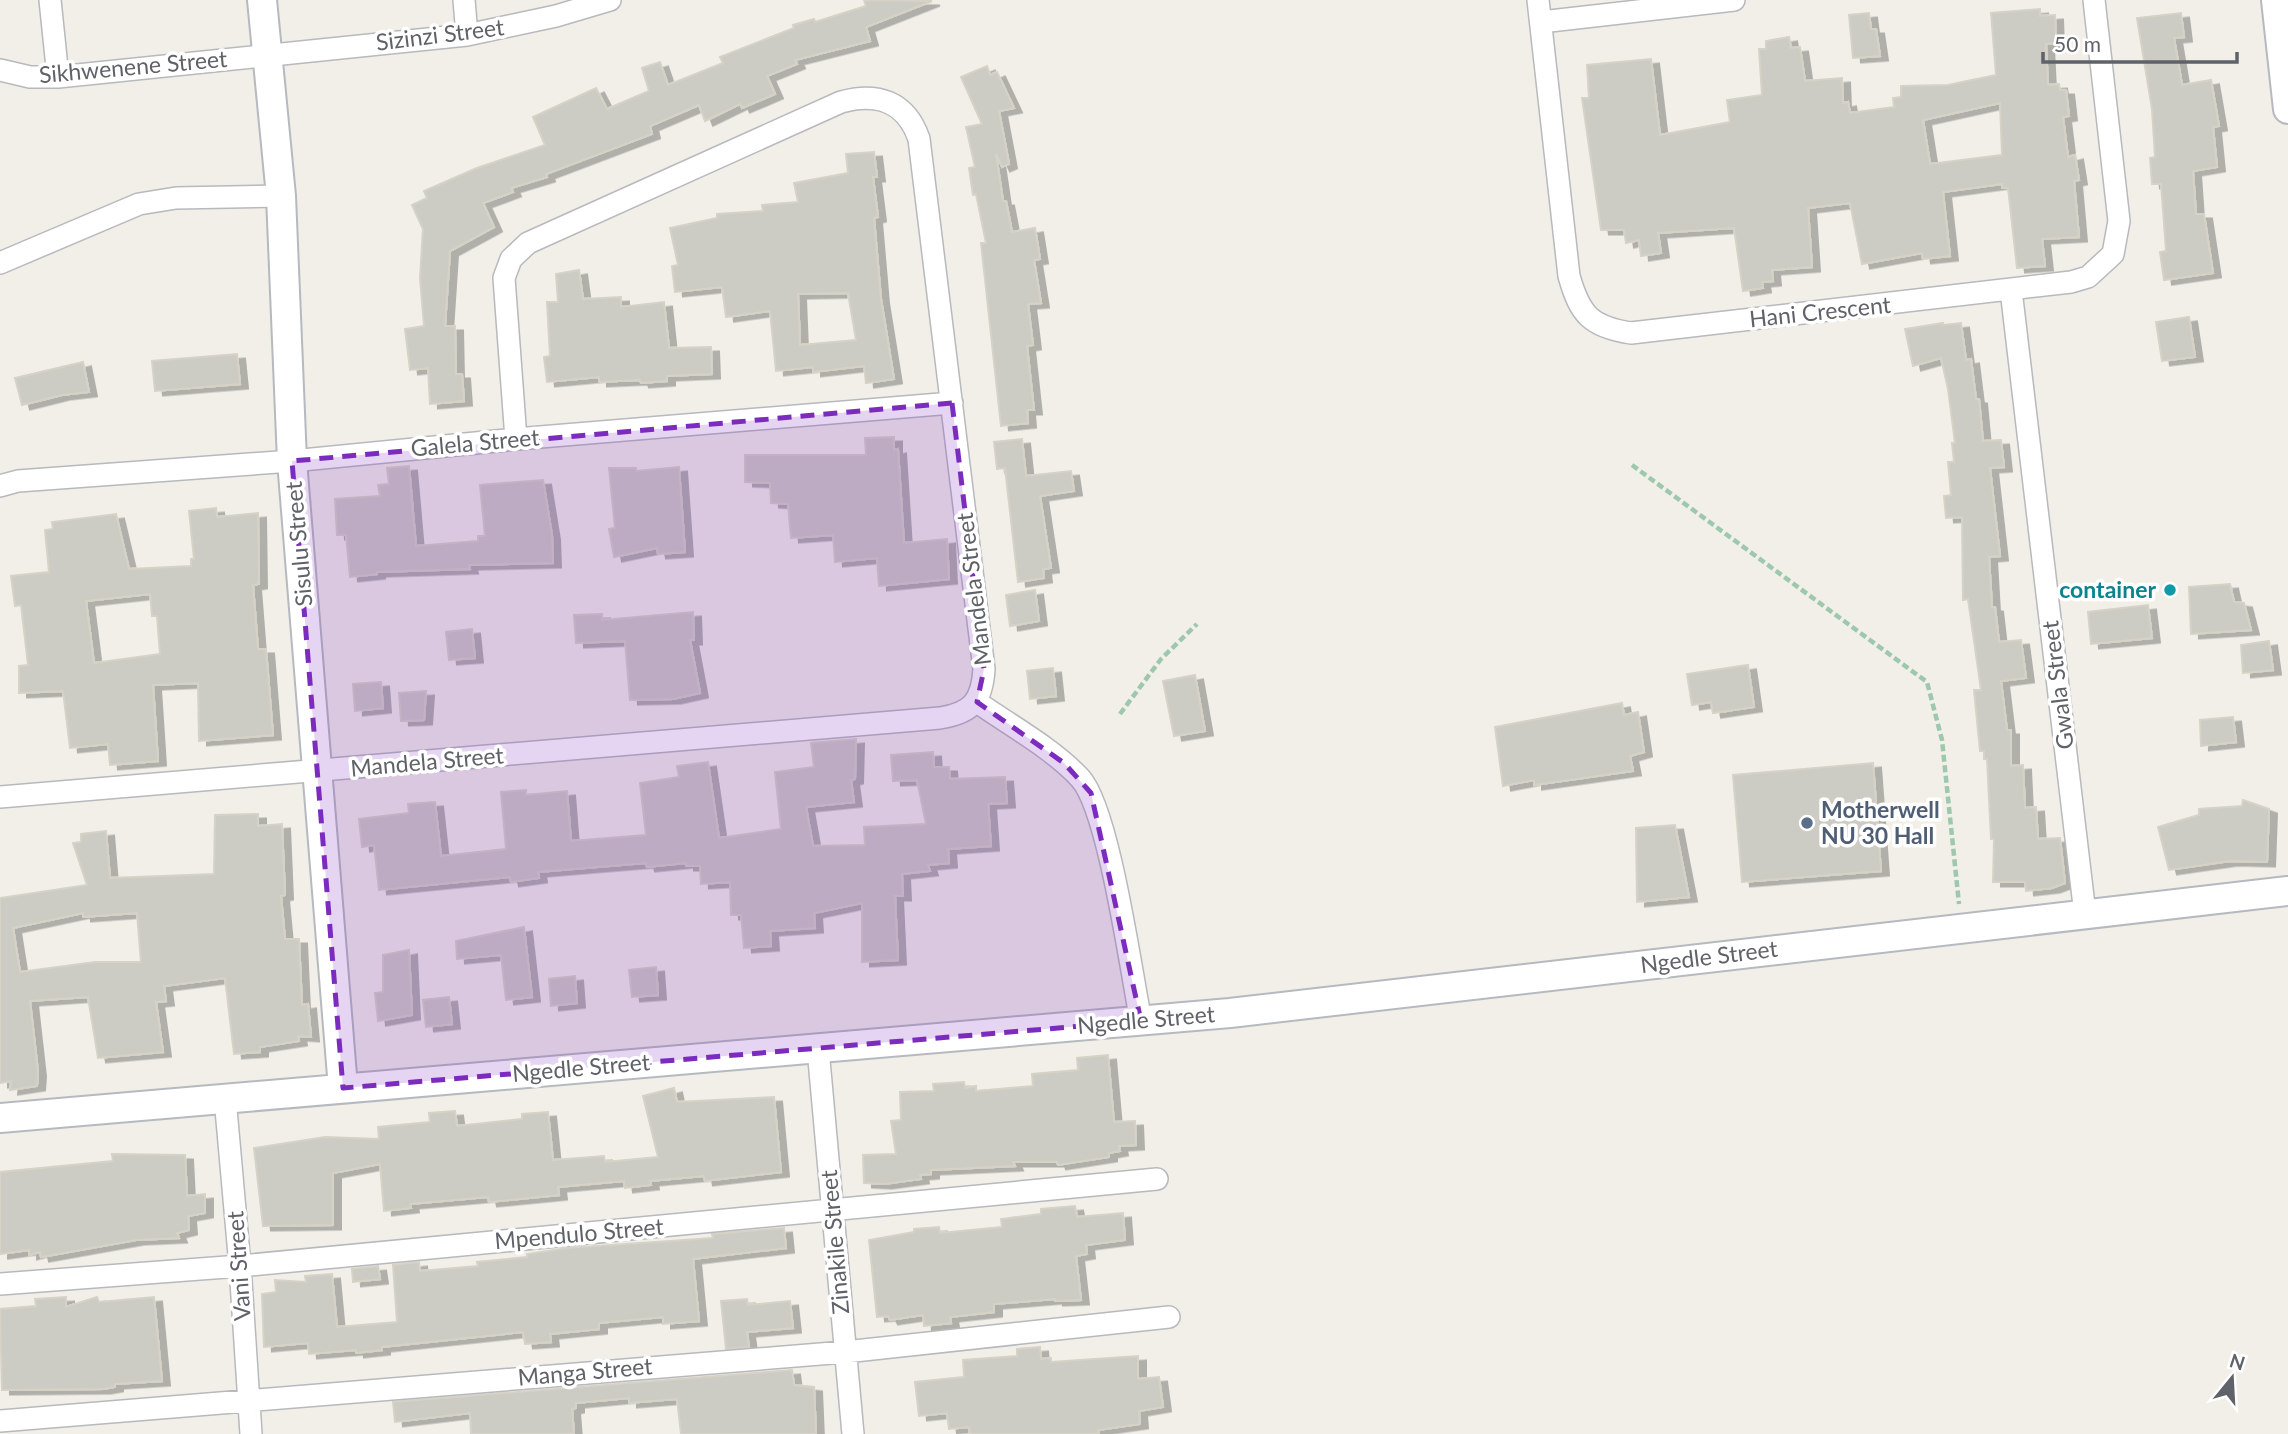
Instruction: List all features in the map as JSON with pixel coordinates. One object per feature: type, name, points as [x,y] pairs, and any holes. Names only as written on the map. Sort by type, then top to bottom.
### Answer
[{"type":"street","points":[[51,0],[58,77]]},
{"type":"street","name":"Sisulu Street","points":[[262,0],[281,196],[292,461],[343,1088]]},
{"type":"street","points":[[464,0],[467,35]]},
{"type":"street","name":"Sizinzi Street","points":[[267,54],[467,35],[556,16],[610,0]]},
{"type":"street","name":"Hani Crescent","points":[[1538,0],[1569,275],[1575,298],[1594,322],[1610,330],[1631,333],[2011,290],[2088,277],[2113,254],[2119,220],[2094,0]]},
{"type":"street","points":[[1541,22],[1734,0]]},
{"type":"street","points":[[2276,0],[2288,109]]},
{"type":"street","name":"Sikhwenene Street","points":[[0,69],[30,77],[58,77],[267,54]]},
{"type":"street","name":"Mandela Street","points":[[0,797],[940,718],[971,710],[977,702],[983,690],[984,669],[919,139],[914,125],[896,105],[873,96],[841,102],[528,243],[511,259],[504,278],[516,439]]},
{"type":"street","points":[[0,263],[139,204],[176,198],[281,196]]},
{"type":"street","name":"Gwala Street","points":[[2011,290],[2085,914]]},
{"type":"street","name":"Galela Street","points":[[0,486],[18,481],[292,461],[516,439],[952,403]]},
{"type":"street","points":[[977,702],[1064,763],[1091,793],[1112,874],[1141,1021]]},
{"type":"street","name":"Ngedle Street","points":[[0,1118],[1141,1021],[2288,891]]},
{"type":"street","name":"Zinakile Street","points":[[818,1049],[853,1434]]},
{"type":"street","name":"Vani Street","points":[[225,1098],[251,1434]]},
{"type":"street","name":"Mpendulo Street","points":[[0,1284],[240,1266],[1157,1179]]},
{"type":"street","name":"Manga Street","points":[[0,1422],[248,1399],[845,1352],[1169,1317]]},
{"type":"path","points":[[1632,466],[1927,682],[1942,740],[1961,928]]},
{"type":"path","points":[[1119,715],[1161,659],[1196,624]]},
{"type":"highlighted area","points":[[952,403],[984,669],[977,702],[1064,763],[1091,793],[1141,1021],[343,1088],[292,461]]},
{"type":"building","points":[[864,0],[932,1],[866,27],[870,41],[795,60],[797,64],[767,76],[775,94],[742,108],[740,104],[705,121],[699,105],[650,126],[652,134],[546,174],[547,177],[511,188],[513,192],[483,203],[494,227],[450,251],[445,326],[455,326],[456,374],[462,374],[464,401],[430,404],[428,368],[410,370],[405,329],[424,326],[420,278],[423,229],[412,205],[427,198],[424,191],[477,168],[545,145],[533,117],[596,88],[607,109],[649,91],[642,68],[660,62],[668,85],[723,63],[720,57],[794,28],[793,25],[814,19],[815,22],[866,6]]},
{"type":"building","points":[[2040,9],[2040,16],[2055,15],[2056,43],[2046,44],[2048,85],[2059,84],[2060,90],[2066,90],[2069,116],[2063,117],[2068,157],[2075,155],[2079,180],[2074,181],[2079,237],[2042,239],[2045,266],[2017,268],[2008,188],[2002,188],[2002,184],[1943,192],[1950,256],[1923,259],[1922,253],[1862,264],[1850,203],[1808,208],[1812,267],[1772,270],[1773,281],[1762,282],[1763,288],[1743,291],[1734,228],[1658,233],[1661,253],[1641,256],[1639,240],[1626,243],[1624,230],[1601,230],[1582,98],[1589,98],[1587,65],[1651,59],[1660,135],[1730,122],[1727,100],[1762,95],[1759,49],[1766,49],[1766,41],[1789,37],[1791,48],[1800,47],[1805,81],[1842,78],[1843,103],[1848,102],[1850,113],[1894,107],[1893,98],[1901,97],[1901,86],[1948,85],[1996,75],[1991,13]],"holes":[[[2000,103],[2002,155],[1930,164],[1923,120]]]},
{"type":"building","points":[[1869,13],[1871,29],[1876,29],[1880,56],[1853,58],[1849,15]]},
{"type":"building","points":[[2181,13],[2184,37],[2174,38],[2182,85],[2211,80],[2219,126],[2213,127],[2217,167],[2193,171],[2196,214],[2204,214],[2213,273],[2164,280],[2160,252],[2166,251],[2161,184],[2152,184],[2150,158],[2155,157],[2152,109],[2137,18]]},
{"type":"building","points":[[987,66],[990,75],[997,72],[1014,108],[999,111],[1009,164],[1002,167],[996,154],[1003,201],[1006,201],[1012,232],[1035,228],[1040,259],[1034,260],[1041,303],[1028,304],[1033,345],[1027,346],[1034,410],[1027,410],[1028,423],[1001,426],[981,243],[986,243],[976,194],[973,195],[969,168],[975,167],[966,127],[982,124],[961,77]]},
{"type":"building","points":[[874,152],[877,177],[873,177],[878,217],[874,218],[881,299],[894,379],[866,383],[864,366],[813,372],[813,367],[776,371],[770,311],[726,317],[722,287],[675,292],[672,266],[678,265],[670,228],[717,218],[717,214],[763,211],[762,205],[798,202],[794,183],[848,173],[846,154]],"holes":[[[848,293],[856,340],[800,345],[798,294]]]},
{"type":"building","points":[[579,270],[583,299],[621,297],[621,307],[664,302],[669,348],[711,347],[712,374],[667,376],[667,381],[641,383],[640,380],[599,382],[599,377],[547,382],[544,357],[550,356],[547,302],[558,302],[556,274]]},
{"type":"building","points":[[2189,317],[2195,357],[2162,361],[2156,322]]},
{"type":"building","points":[[1961,323],[1966,360],[1971,359],[1976,399],[1979,399],[1983,441],[2001,440],[2004,467],[1990,468],[2000,556],[1989,557],[1992,607],[1995,607],[1999,642],[2021,640],[2026,678],[2001,681],[2007,730],[2011,730],[2011,766],[2023,765],[2025,808],[2036,807],[2038,839],[2060,838],[2065,883],[2052,888],[2026,891],[2025,882],[1993,882],[1994,839],[1991,839],[1987,759],[1984,759],[1984,751],[1980,751],[1974,690],[1981,690],[1968,599],[1963,600],[1962,517],[1946,518],[1944,496],[1951,495],[1948,462],[1954,462],[1952,443],[1955,443],[1948,389],[1941,358],[1913,366],[1905,329]]},
{"type":"building","points":[[237,354],[240,384],[155,391],[152,361]]},
{"type":"building","points":[[83,362],[89,392],[62,395],[22,405],[15,378]]},
{"type":"building","points":[[894,437],[894,450],[898,449],[904,543],[947,539],[949,579],[879,586],[877,558],[835,562],[833,535],[791,538],[788,504],[771,503],[770,483],[745,482],[745,455],[866,455],[865,438]]},
{"type":"building","points":[[1022,439],[1026,476],[1071,471],[1074,491],[1040,496],[1051,568],[1043,569],[1044,578],[1018,582],[1005,468],[997,469],[994,442]]},
{"type":"building","points":[[409,466],[416,546],[478,541],[478,536],[485,536],[480,485],[543,480],[552,535],[553,563],[469,565],[470,569],[377,572],[350,577],[346,535],[337,535],[335,499],[380,496],[378,485],[389,484],[387,468]]},
{"type":"building","points":[[679,467],[685,552],[658,554],[657,548],[614,557],[609,529],[615,528],[609,468],[636,468],[636,471]]},
{"type":"building","points":[[216,508],[217,517],[258,513],[259,584],[253,585],[258,649],[266,649],[273,735],[199,741],[198,683],[153,685],[158,761],[110,765],[108,744],[70,748],[63,691],[19,693],[19,666],[28,665],[21,605],[15,606],[11,576],[49,572],[45,530],[53,529],[52,522],[116,514],[129,569],[191,566],[191,559],[194,559],[189,511]],"holes":[[[150,594],[152,616],[157,616],[160,654],[94,663],[86,601]]]},
{"type":"building","points":[[2230,584],[2234,602],[2244,603],[2251,630],[2191,634],[2189,587]]},
{"type":"building","points":[[1035,590],[1039,621],[1010,626],[1006,595]]},
{"type":"building","points":[[2148,605],[2152,638],[2091,644],[2088,612]]},
{"type":"building","points":[[693,612],[694,640],[690,640],[700,693],[673,699],[630,700],[625,641],[576,643],[574,615],[602,614],[602,620]]},
{"type":"building","points":[[472,629],[475,658],[449,660],[446,632]]},
{"type":"building","points":[[2269,641],[2273,670],[2243,673],[2241,645]]},
{"type":"building","points":[[1748,665],[1754,707],[1713,713],[1711,702],[1692,705],[1687,674]]},
{"type":"building","points":[[1053,668],[1056,696],[1030,699],[1027,671]]},
{"type":"building","points":[[1195,675],[1205,731],[1174,736],[1163,681]]},
{"type":"building","points":[[381,682],[383,708],[355,711],[353,684]]},
{"type":"building","points":[[426,691],[424,720],[401,721],[399,693]]},
{"type":"building","points":[[1622,703],[1624,715],[1638,712],[1644,752],[1630,756],[1633,771],[1534,785],[1534,780],[1503,786],[1495,727]]},
{"type":"building","points":[[2233,717],[2236,742],[2201,746],[2200,720]]},
{"type":"building","points":[[856,739],[855,779],[851,780],[854,802],[806,807],[813,846],[865,845],[864,827],[926,824],[917,780],[893,781],[891,755],[933,752],[934,767],[949,767],[950,779],[1005,777],[1007,803],[988,804],[991,846],[948,849],[949,863],[928,865],[930,871],[902,874],[903,896],[895,896],[898,960],[862,962],[862,903],[814,913],[815,928],[770,931],[771,946],[744,948],[741,915],[731,915],[730,882],[701,884],[700,866],[686,866],[686,863],[647,867],[646,863],[538,872],[539,878],[511,882],[510,877],[379,890],[374,845],[362,847],[359,819],[409,813],[408,804],[435,802],[441,856],[506,849],[501,792],[526,790],[526,795],[567,791],[571,841],[646,835],[640,783],[679,777],[677,766],[708,762],[719,838],[781,829],[775,772],[814,767],[811,743]]},
{"type":"building","name":"Motherwell NU 30 Hall","points":[[1873,763],[1881,871],[1742,882],[1733,775]]},
{"type":"building","points":[[2243,800],[2269,809],[2267,862],[2230,861],[2169,870],[2158,827],[2199,815],[2199,809],[2242,806]]},
{"type":"building","points":[[258,814],[258,826],[282,824],[285,895],[281,896],[285,939],[299,939],[302,1005],[308,1004],[311,1037],[298,1036],[299,1041],[260,1047],[260,1052],[234,1054],[225,978],[164,986],[166,1001],[156,1002],[163,1052],[98,1058],[88,997],[30,1001],[38,1072],[37,1086],[10,1090],[11,1081],[0,1083],[0,898],[87,885],[73,843],[81,842],[81,834],[106,831],[110,878],[214,874],[215,815]],"holes":[[[83,913],[83,917],[137,913],[141,962],[95,962],[20,972],[13,928]]]},
{"type":"building","points":[[1675,825],[1689,897],[1637,902],[1636,828]]},
{"type":"building","points":[[524,927],[532,997],[506,1000],[501,955],[457,959],[456,941]]},
{"type":"building","points":[[409,950],[412,1015],[378,1021],[375,993],[383,992],[383,955]]},
{"type":"building","points":[[656,967],[658,995],[632,997],[629,970]]},
{"type":"building","points":[[575,976],[577,1003],[551,1006],[549,979]]},
{"type":"building","points":[[449,997],[452,1024],[426,1027],[423,1000]]},
{"type":"building","points":[[1108,1055],[1114,1122],[1135,1121],[1136,1145],[1119,1146],[1120,1151],[1109,1153],[1109,1157],[1058,1165],[1057,1162],[1013,1162],[1015,1166],[931,1170],[931,1174],[920,1175],[921,1179],[884,1184],[864,1183],[863,1155],[896,1154],[891,1121],[901,1120],[900,1092],[934,1091],[933,1084],[964,1082],[965,1088],[976,1086],[976,1091],[1033,1086],[1032,1074],[1078,1070],[1077,1058]]},
{"type":"building","points":[[674,1088],[677,1102],[774,1097],[781,1172],[705,1181],[704,1176],[650,1181],[651,1185],[625,1188],[624,1181],[558,1187],[559,1195],[489,1202],[488,1197],[410,1204],[411,1208],[384,1211],[380,1164],[333,1173],[333,1225],[263,1226],[254,1148],[325,1137],[379,1139],[378,1127],[430,1122],[429,1113],[455,1111],[457,1126],[522,1119],[522,1114],[548,1112],[553,1160],[604,1156],[605,1162],[658,1157],[643,1096]]},
{"type":"building","points":[[112,1154],[185,1155],[187,1196],[205,1194],[205,1213],[188,1216],[189,1230],[177,1233],[179,1238],[136,1240],[41,1257],[40,1252],[29,1255],[29,1250],[0,1254],[0,1172],[113,1161]]},
{"type":"building","points":[[1075,1206],[1077,1217],[1123,1213],[1125,1240],[1086,1245],[1087,1254],[1076,1256],[1081,1300],[1055,1299],[994,1304],[994,1312],[950,1317],[951,1323],[924,1326],[923,1315],[890,1320],[888,1316],[877,1317],[869,1240],[914,1232],[914,1229],[939,1227],[940,1233],[1002,1227],[1001,1219],[1041,1214],[1041,1209]]},
{"type":"building","points":[[784,1228],[786,1248],[693,1259],[699,1321],[663,1324],[663,1317],[599,1323],[599,1329],[550,1334],[551,1342],[525,1344],[523,1332],[382,1347],[382,1350],[356,1353],[356,1350],[309,1354],[308,1343],[264,1347],[262,1294],[276,1292],[275,1280],[306,1282],[305,1276],[332,1274],[337,1327],[397,1322],[393,1265],[419,1262],[420,1271],[478,1266],[477,1262],[527,1257],[527,1254],[568,1248],[713,1238],[712,1234]]},
{"type":"building","points":[[378,1266],[380,1279],[353,1282],[352,1269]]},
{"type":"building","points":[[66,1297],[66,1307],[97,1297],[99,1302],[154,1297],[162,1381],[115,1384],[115,1387],[103,1389],[2,1390],[0,1309],[36,1306],[35,1299]]},
{"type":"building","points":[[747,1299],[748,1305],[790,1301],[793,1328],[747,1332],[749,1347],[726,1349],[721,1301]]},
{"type":"building","points":[[1040,1347],[1041,1359],[1051,1358],[1051,1362],[1138,1356],[1138,1379],[1159,1377],[1163,1407],[1139,1411],[1140,1424],[1098,1430],[1099,1434],[970,1434],[969,1427],[949,1429],[947,1413],[919,1416],[915,1382],[964,1377],[963,1360],[1017,1356],[1017,1349]]},
{"type":"building","points":[[792,1370],[794,1385],[814,1387],[816,1434],[681,1434],[677,1399],[629,1403],[629,1398],[576,1403],[576,1408],[572,1409],[574,1434],[471,1434],[470,1413],[395,1422],[393,1402]]},
{"type":"place","name":"container","points":[[2170,590]]},
{"type":"place","name":"Motherwell NU 30 Hall","points":[[1807,823]]}]
